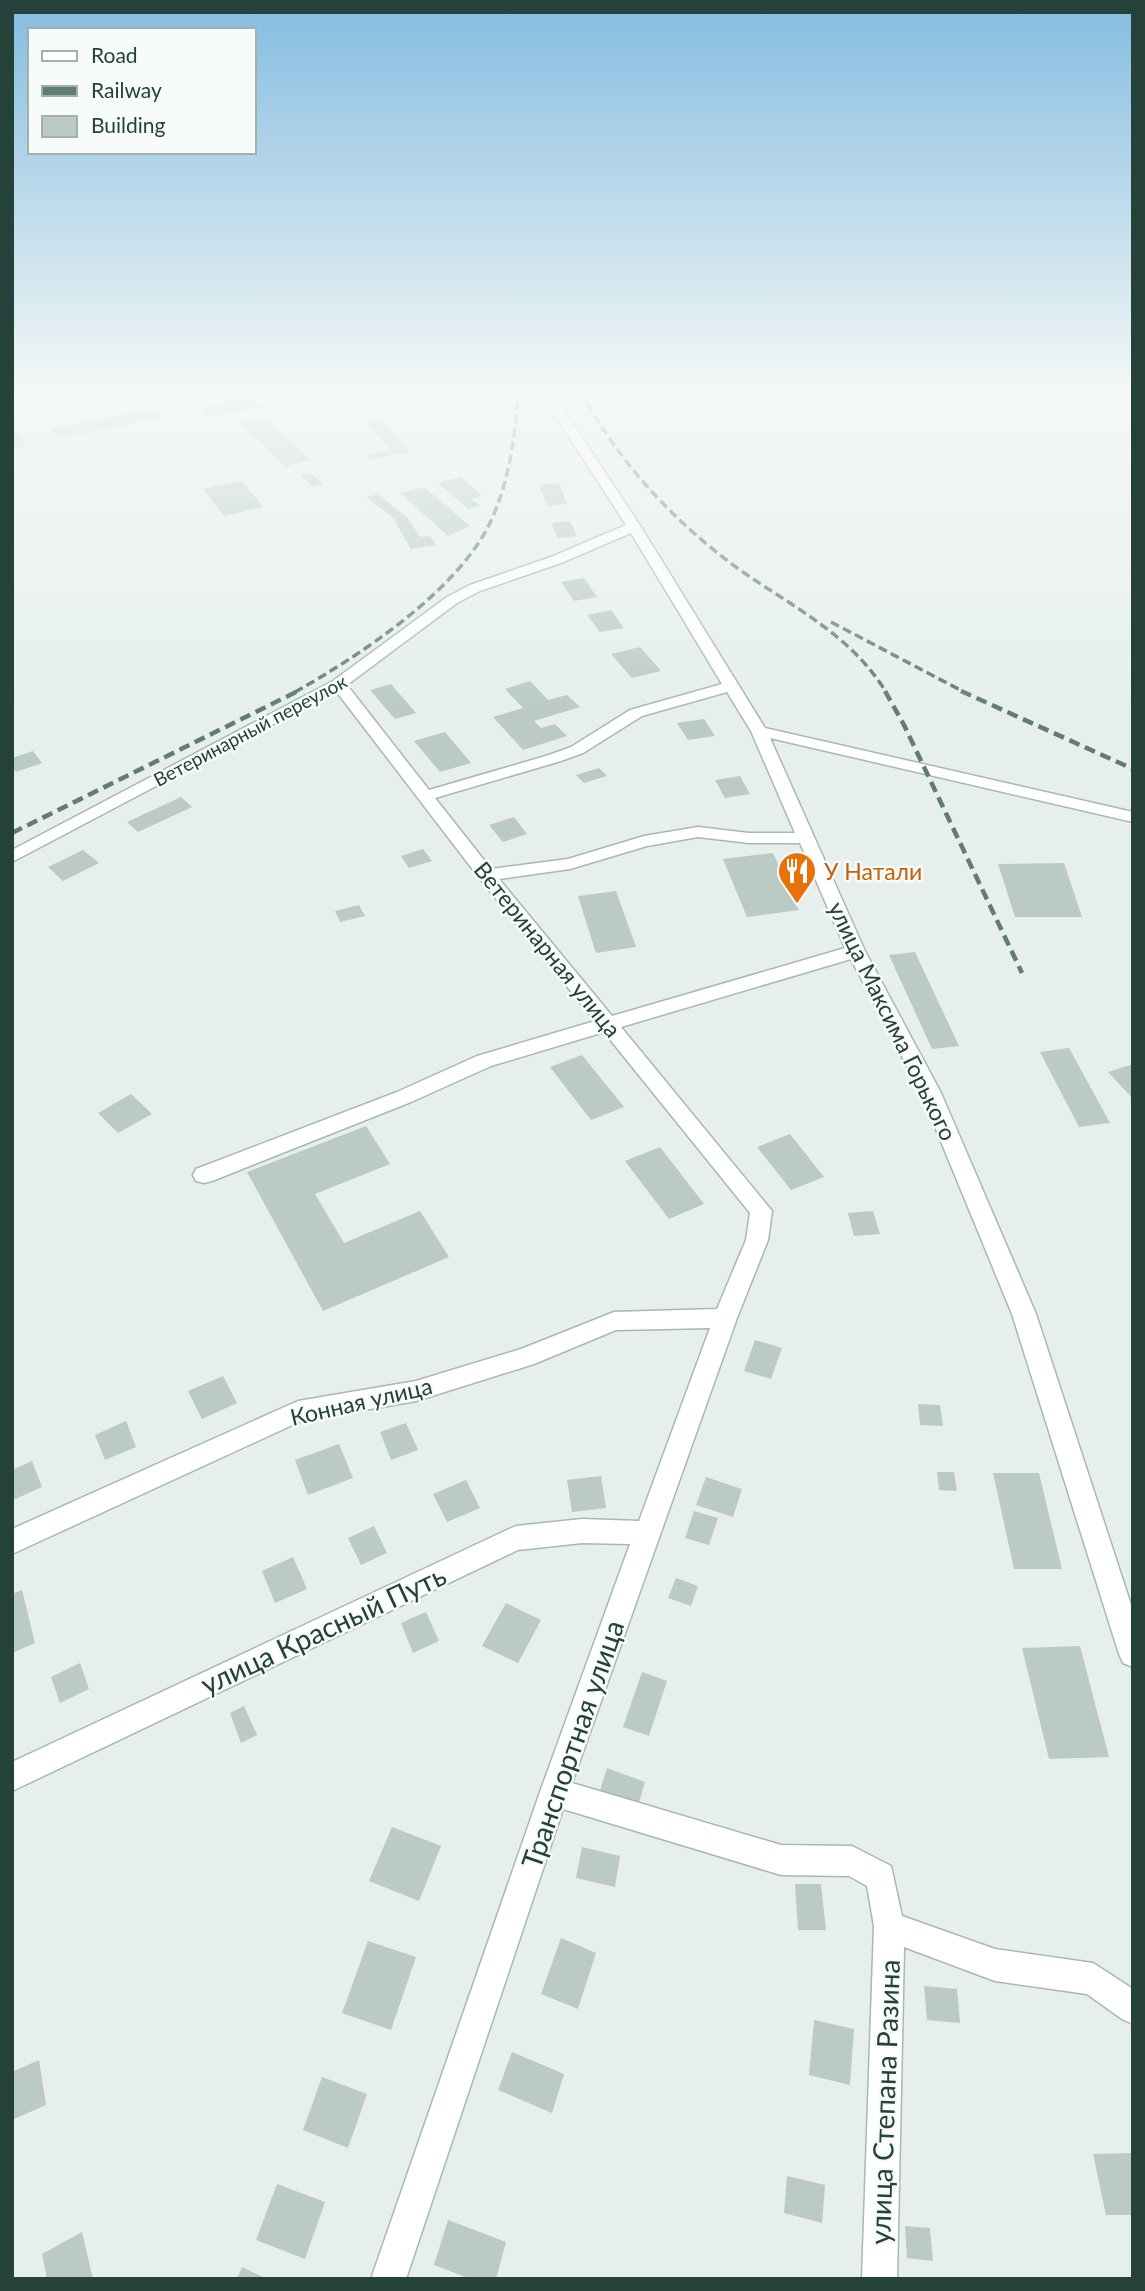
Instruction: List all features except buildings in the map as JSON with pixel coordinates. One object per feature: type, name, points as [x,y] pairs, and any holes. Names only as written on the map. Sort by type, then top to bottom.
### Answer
[{"type":"street","name":"улица Максима Горького","points":[[616,499],[759,731],[856,951],[931,1093],[1024,1314],[1133,1654]]},
{"type":"street","name":"Ветеринарный переулок","points":[[12,856],[338,684],[452,600],[475,588],[556,560],[634,527]]},
{"type":"street","name":"Ветеринарная улица","points":[[338,684],[486,875],[761,1211]]},
{"type":"street","points":[[425,796],[555,758],[577,750],[636,713],[732,686]]},
{"type":"street","points":[[759,731],[1133,817]]},
{"type":"street","points":[[486,875],[570,864],[644,841],[698,832],[749,838],[807,838]]},
{"type":"street","points":[[204,1175],[404,1097],[484,1061],[856,951]]},
{"type":"street","name":"Транспортная улица","points":[[388,2279],[554,1792],[725,1318],[757,1240],[761,1211]]},
{"type":"street","name":"Конная улица","points":[[12,1542],[298,1410],[416,1391],[526,1357],[614,1321],[725,1318]]},
{"type":"street","name":"улица Красный Путь","points":[[12,1777],[516,1538],[582,1531],[647,1533]]},
{"type":"street","name":"улица Степана Разина","points":[[554,1792],[781,1860],[852,1861],[880,1877],[889,1926],[878,2279]]},
{"type":"street","points":[[889,1926],[995,1965],[1093,1979],[1133,2008]]},
{"type":"railway","points":[[295,692],[375,642],[428,599],[472,552],[488,527],[500,499]]},
{"type":"railway","points":[[659,499],[716,552],[838,638],[856,654],[886,692]]},
{"type":"railway","points":[[831,622],[964,692]]},
{"type":"railway","points":[[12,833],[298,691]]},
{"type":"railway","points":[[885,691],[904,725],[1022,973]]},
{"type":"railway","points":[[961,691],[1133,769]]},
{"type":"place","name":"У Натали","points":[[797,905]]}]
